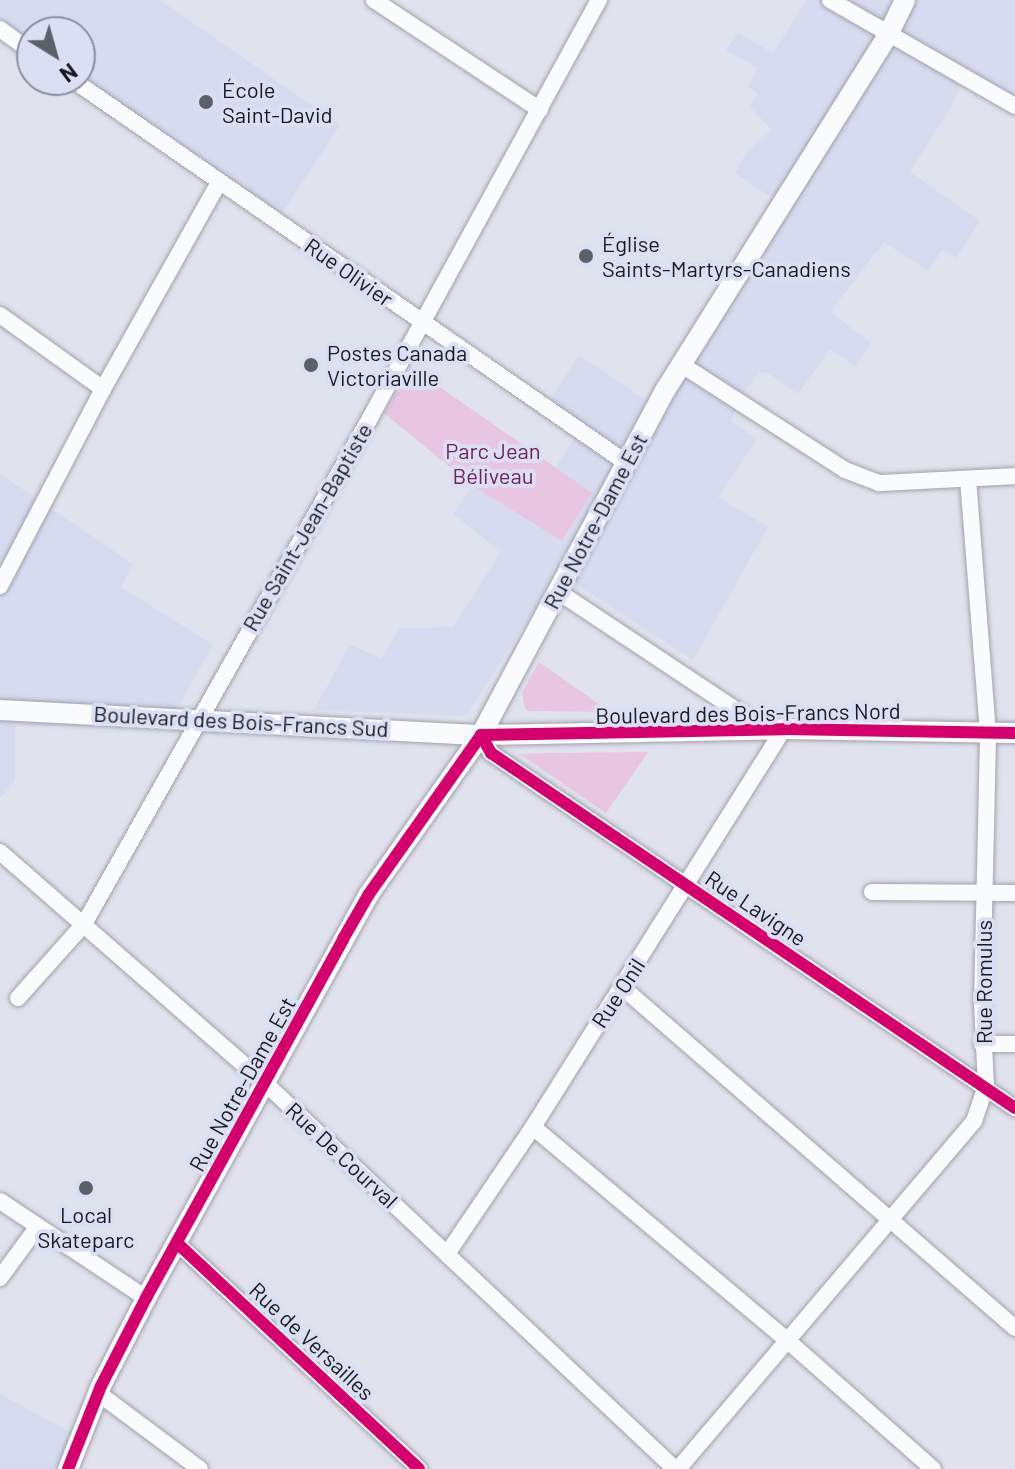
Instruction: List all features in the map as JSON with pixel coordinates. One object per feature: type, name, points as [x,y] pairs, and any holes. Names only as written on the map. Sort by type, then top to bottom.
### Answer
[{"type":"street","points":[[374,0],[540,110]]},
{"type":"street","name":"Rue Saint-Jean-Baptiste","points":[[18,998],[84,924],[599,0]]},
{"type":"street","points":[[830,0],[1015,106]]},
{"type":"street","name":"Rue Notre-Dame Est","points":[[68,1469],[98,1393],[146,1298],[369,894],[481,735],[625,462],[889,33],[905,0]]},
{"type":"street","name":"Rue Olivier","points":[[96,96],[625,462]]},
{"type":"street","points":[[0,586],[103,389],[219,182]]},
{"type":"street","points":[[0,315],[103,389]]},
{"type":"street","points":[[682,365],[845,470],[879,483],[968,481],[1015,476]]},
{"type":"street","name":"Rue Romulus","points":[[676,1469],[974,1121],[986,1087],[982,1044],[988,733],[968,481]]},
{"type":"street","points":[[557,591],[742,714],[746,729]]},
{"type":"street","name":"Boulevard des Bois-Francs Sud","points":[[0,710],[481,735]]},
{"type":"street","name":"Boulevard des Bois-Francs Nord","points":[[481,735],[746,729],[1015,733]]},
{"type":"street","name":"Rue Onil","points":[[447,1254],[533,1127],[784,729]]},
{"type":"street","name":"Rue Lavigne","points":[[481,735],[491,753],[1015,1108]]},
{"type":"street","name":"Rue De Courval","points":[[0,852],[265,1083],[676,1469]]},
{"type":"street","points":[[872,892],[1015,893]]},
{"type":"street","points":[[622,987],[1015,1328]]},
{"type":"street","points":[[982,1044],[1015,1044]]},
{"type":"street","points":[[533,1127],[788,1341],[933,1469]]},
{"type":"street","points":[[0,1201],[146,1298]]},
{"type":"street","points":[[0,1278],[38,1226]]},
{"type":"street","name":"Rue de Versailles","points":[[177,1243],[419,1469]]},
{"type":"street","points":[[98,1393],[200,1469]]},
{"type":"shaded area","name":"École Saint-David","points":[[0,0],[160,0],[340,125],[276,222],[96,92],[96,16],[16,16],[16,40],[0,29]]},
{"type":"shaded area","points":[[807,0],[1015,0],[1015,106],[963,76],[953,103],[910,172],[980,221],[956,258],[943,249],[928,271],[884,242],[830,312],[871,343],[855,366],[830,349],[798,394],[768,373],[759,372],[742,395],[731,421],[757,439],[718,497],[768,527],[693,660],[558,573],[466,716],[314,710],[350,645],[381,658],[400,628],[453,627],[501,552],[453,514],[473,486],[563,541],[592,493],[555,468],[580,430],[546,406],[579,355],[656,407],[782,205],[735,173],[746,153],[772,130],[750,107],[758,94],[748,86],[758,68],[726,50],[738,33],[773,53]]},
{"type":"shaded area","points":[[0,474],[133,564],[121,587],[213,645],[167,726],[15,726],[15,781],[0,798]]},
{"type":"shaded area","points":[[0,1394],[79,1437],[68,1469],[0,1469]]},
{"type":"green space","name":"Parc Jean Béliveau","points":[[411,367],[592,493],[562,541],[473,486],[384,413]]},
{"type":"green space","points":[[539,662],[610,712],[529,711],[525,708],[522,693]]},
{"type":"green space","points":[[648,752],[606,813],[520,754],[552,753]]},
{"type":"cycle path","points":[[481,735],[784,729],[1015,733]]},
{"type":"cycle path","points":[[481,735],[491,753],[1015,1108]]},
{"type":"cycle path","points":[[68,1469],[101,1386],[146,1298],[343,939],[369,894],[481,735]]},
{"type":"cycle path","points":[[177,1243],[419,1469]]},
{"type":"place","name":"École Saint-David","points":[[206,102]]},
{"type":"place","name":"Église Saints-Martyrs-Canadiens","points":[[586,256]]},
{"type":"place","name":"Postes Canada Victoriaville","points":[[311,365]]},
{"type":"place","name":"Local Skateparc","points":[[86,1188]]}]
